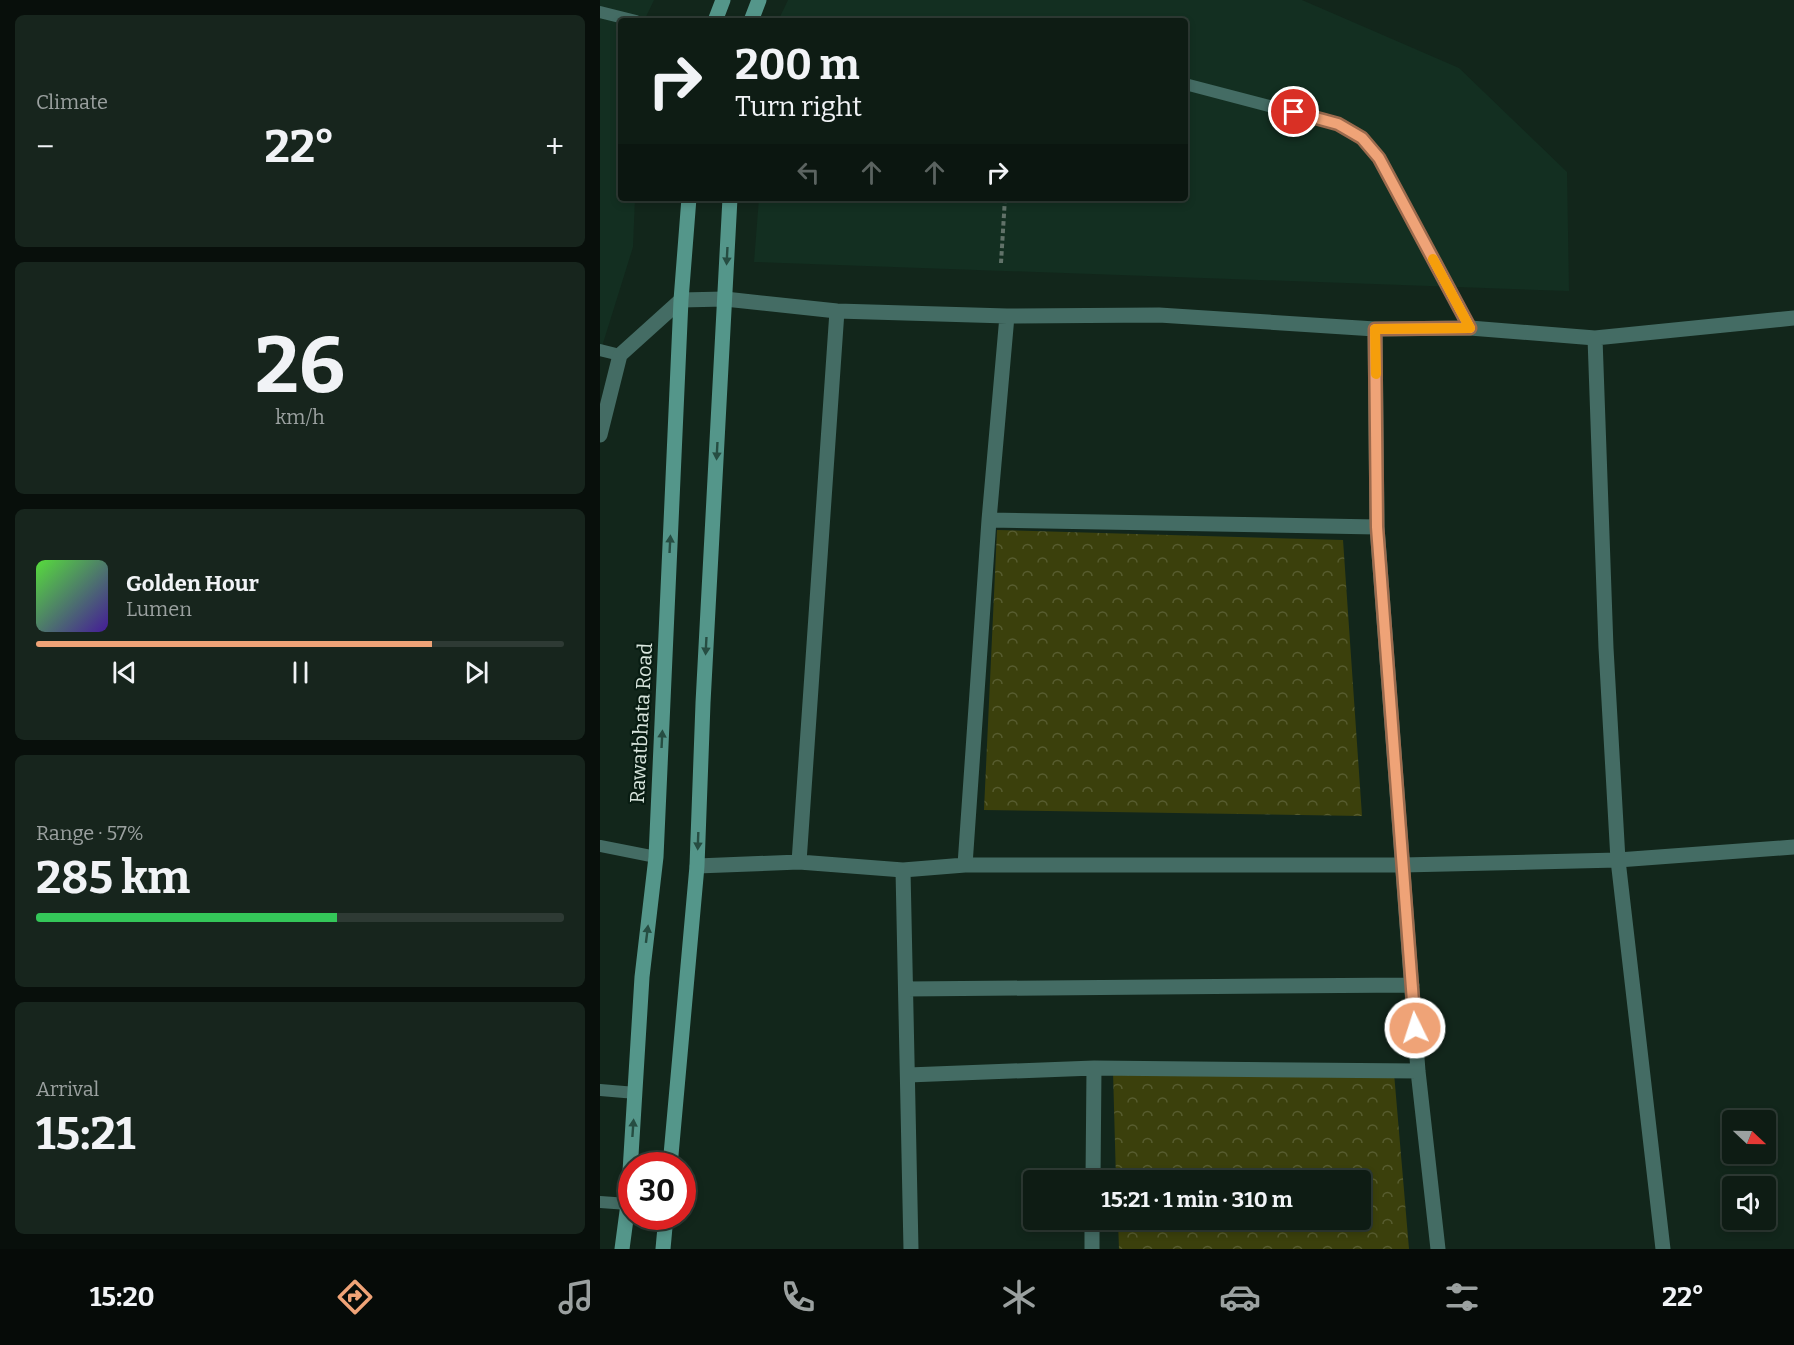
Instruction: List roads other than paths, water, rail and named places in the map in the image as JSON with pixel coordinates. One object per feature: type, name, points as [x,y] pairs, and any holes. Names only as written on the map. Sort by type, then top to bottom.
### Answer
[{"type":"main road","points":[[716,18],[723,0]]},
{"type":"main road","points":[[752,18],[759,0]]},
{"type":"main road","name":"Rawatbhata Road","points":[[632,1152],[642,977],[656,857],[681,300],[689,201]]},
{"type":"main road","points":[[671,1152],[696,866],[730,201]]},
{"type":"main road","name":"Rawatbhata Road","points":[[622,1249],[624,1230]]},
{"type":"main road","points":[[663,1249],[665,1230]]},
{"type":"street","points":[[600,435],[620,355],[681,300],[725,299],[837,311],[1007,316],[1159,315],[1375,329],[1470,328],[1595,338],[1794,318]]},
{"type":"street","points":[[799,862],[837,311]]},
{"type":"street","points":[[965,865],[989,520],[1007,316]]},
{"type":"street","points":[[1375,329],[1377,527],[1418,1071],[1438,1249]]},
{"type":"street","points":[[1595,338],[1606,648],[1618,860],[1663,1249]]},
{"type":"street","points":[[989,520],[1377,527]]},
{"type":"street","points":[[696,866],[799,862],[903,870],[965,865],[1402,865],[1618,860],[1794,847]]},
{"type":"street","points":[[903,870],[910,1249]]},
{"type":"street","points":[[906,989],[1412,985]]},
{"type":"street","points":[[908,1075],[1094,1068],[1418,1071]]},
{"type":"street","points":[[1093,1170],[1094,1068]]},
{"type":"street","points":[[1092,1230],[1092,1249]]},
{"type":"lane","points":[[600,12],[624,18]]},
{"type":"lane","points":[[1188,85],[1338,124],[1362,138],[1379,158],[1470,328]]},
{"type":"lane","points":[[600,351],[620,355]]},
{"type":"lane","points":[[600,846],[656,857]]},
{"type":"lane","points":[[600,1090],[636,1093]]},
{"type":"lane","points":[[600,1202],[618,1203]]}]
